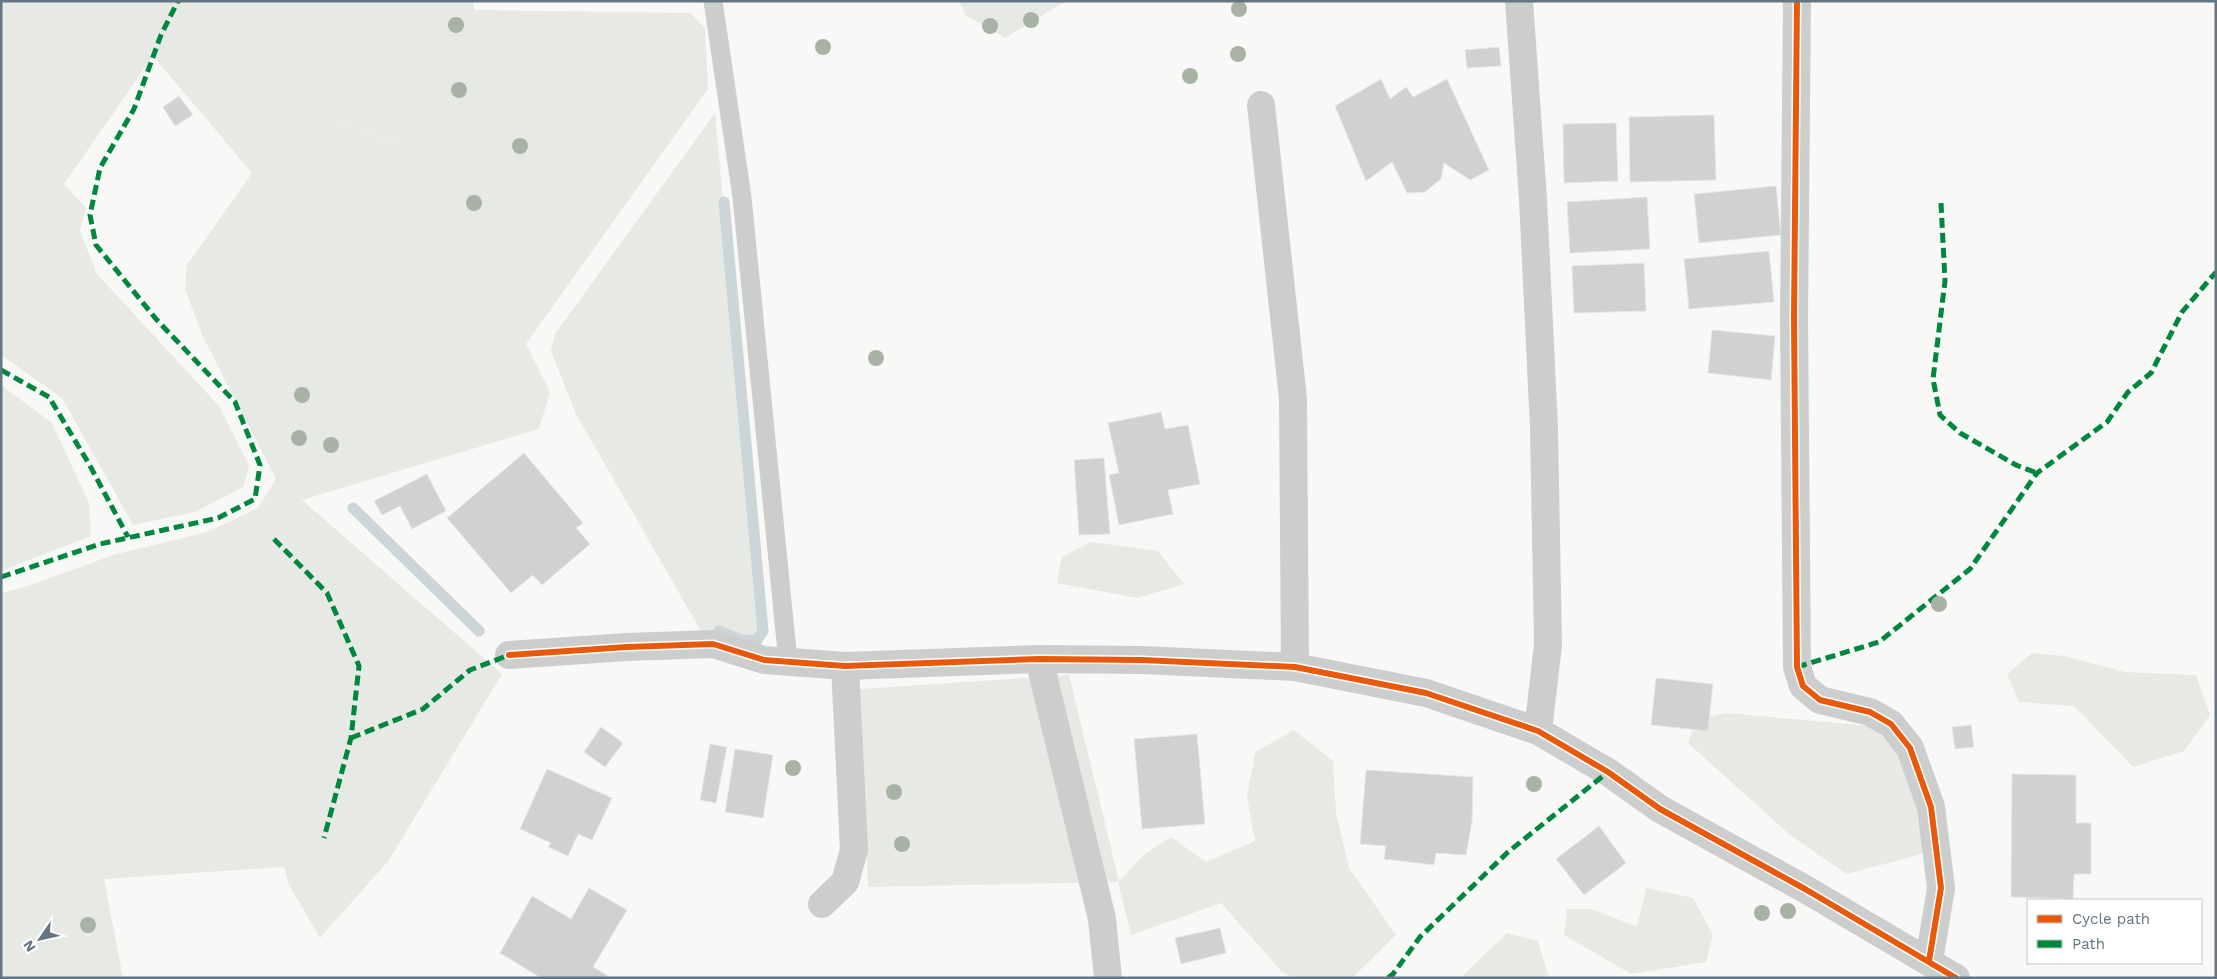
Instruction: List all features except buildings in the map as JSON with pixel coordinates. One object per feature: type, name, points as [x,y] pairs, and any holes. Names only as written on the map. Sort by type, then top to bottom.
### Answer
[{"type":"street","points":[[1519,1],[1533,199],[1544,428],[1548,645],[1538,731]]},
{"type":"street","points":[[1797,1],[1794,318],[1797,667],[1803,686],[1820,700],[1870,712],[1891,724],[1910,748],[1931,807],[1941,888],[1929,961]]},
{"type":"street","points":[[1261,104],[1293,399],[1295,668]]},
{"type":"street","points":[[509,655],[627,647],[713,644],[764,660],[845,666],[1040,659],[1142,660],[1295,668],[1426,692],[1538,731],[1608,772],[1660,809],[1956,978]]},
{"type":"street","points":[[1040,659],[1102,919],[1108,978]]},
{"type":"street","points":[[822,904],[845,882],[854,850],[845,666]]},
{"type":"lane","points":[[713,1],[742,197],[788,662]]},
{"type":"shaded area","points":[[1,1],[473,1],[474,10],[691,13],[705,29],[708,89],[526,344],[550,392],[539,429],[302,500],[502,674],[389,860],[320,938],[289,885],[284,867],[104,879],[123,978],[1,978],[1,593],[28,586],[113,555],[207,532],[258,508],[276,479],[203,337],[185,289],[187,265],[252,173],[153,56],[64,184],[86,208],[80,231],[97,274],[219,406],[249,465],[243,487],[195,512],[133,525],[62,398],[1,355]],"holes":[[[266,97],[399,143],[398,143]]]},
{"type":"shaded area","points":[[959,1],[1066,1],[1005,38],[965,15]]},
{"type":"shaded area","points":[[715,113],[763,631],[757,640],[742,640],[701,631],[576,414],[551,351],[555,334]]},
{"type":"shaded area","points":[[1,385],[52,423],[89,503],[91,536],[1,571]]},
{"type":"shaded area","points":[[1091,542],[1158,551],[1184,584],[1137,598],[1057,583],[1062,557]]},
{"type":"shaded area","points":[[2032,653],[2064,656],[2125,672],[2196,675],[2210,715],[2184,751],[2133,767],[2074,706],[2019,702],[2007,674]]},
{"type":"shaded area","points":[[1069,675],[1119,881],[1146,853],[1171,837],[1206,862],[1255,841],[1247,797],[1255,752],[1294,730],[1333,761],[1336,812],[1349,868],[1396,935],[1352,978],[1293,978],[1281,971],[1221,903],[1131,935],[1118,882],[868,887],[860,689]]},
{"type":"shaded area","points":[[1726,713],[1871,726],[1941,793],[1940,849],[1847,874],[1790,835],[1688,743],[1697,719]]},
{"type":"shaded area","points":[[1646,888],[1693,898],[1713,935],[1706,962],[1631,974],[1564,935],[1567,909],[1592,909],[1637,927]]},
{"type":"shaded area","points":[[1507,933],[1538,941],[1549,978],[1460,978]]},
{"type":"waterway","points":[[719,631],[742,640],[757,640],[763,631],[724,202]]},
{"type":"waterway","points":[[353,508],[479,631]]},
{"type":"marked path","points":[[1,577],[100,544],[218,518],[255,499],[260,465],[235,402],[156,319],[96,245],[90,215],[100,168],[134,109],[161,35],[178,1]]},
{"type":"marked path","points":[[1941,203],[1945,281],[1933,379],[1940,415],[1960,433],[2016,465],[2037,473]]},
{"type":"marked path","points":[[1797,667],[1879,642],[1970,569],[2037,473],[2107,422],[2128,392],[2151,373],[2182,312],[2216,272]]},
{"type":"marked path","points":[[1,370],[49,397],[89,464],[128,537]]},
{"type":"marked path","points":[[274,539],[327,593],[359,666],[351,738],[324,838]]},
{"type":"marked path","points":[[351,738],[423,709],[470,670],[509,655]]},
{"type":"marked path","points":[[1388,978],[1420,937],[1508,852],[1608,772]]},
{"type":"cycle path","points":[[1797,1],[1794,318],[1797,667],[1803,686],[1820,700],[1870,712],[1891,724],[1910,748],[1931,807],[1941,888],[1929,961]]},
{"type":"cycle path","points":[[509,655],[627,647],[713,644],[764,660],[845,666],[1039,659],[1142,660],[1295,667],[1426,693],[1538,731],[1608,772],[1660,809],[1805,889],[1956,978]]}]
